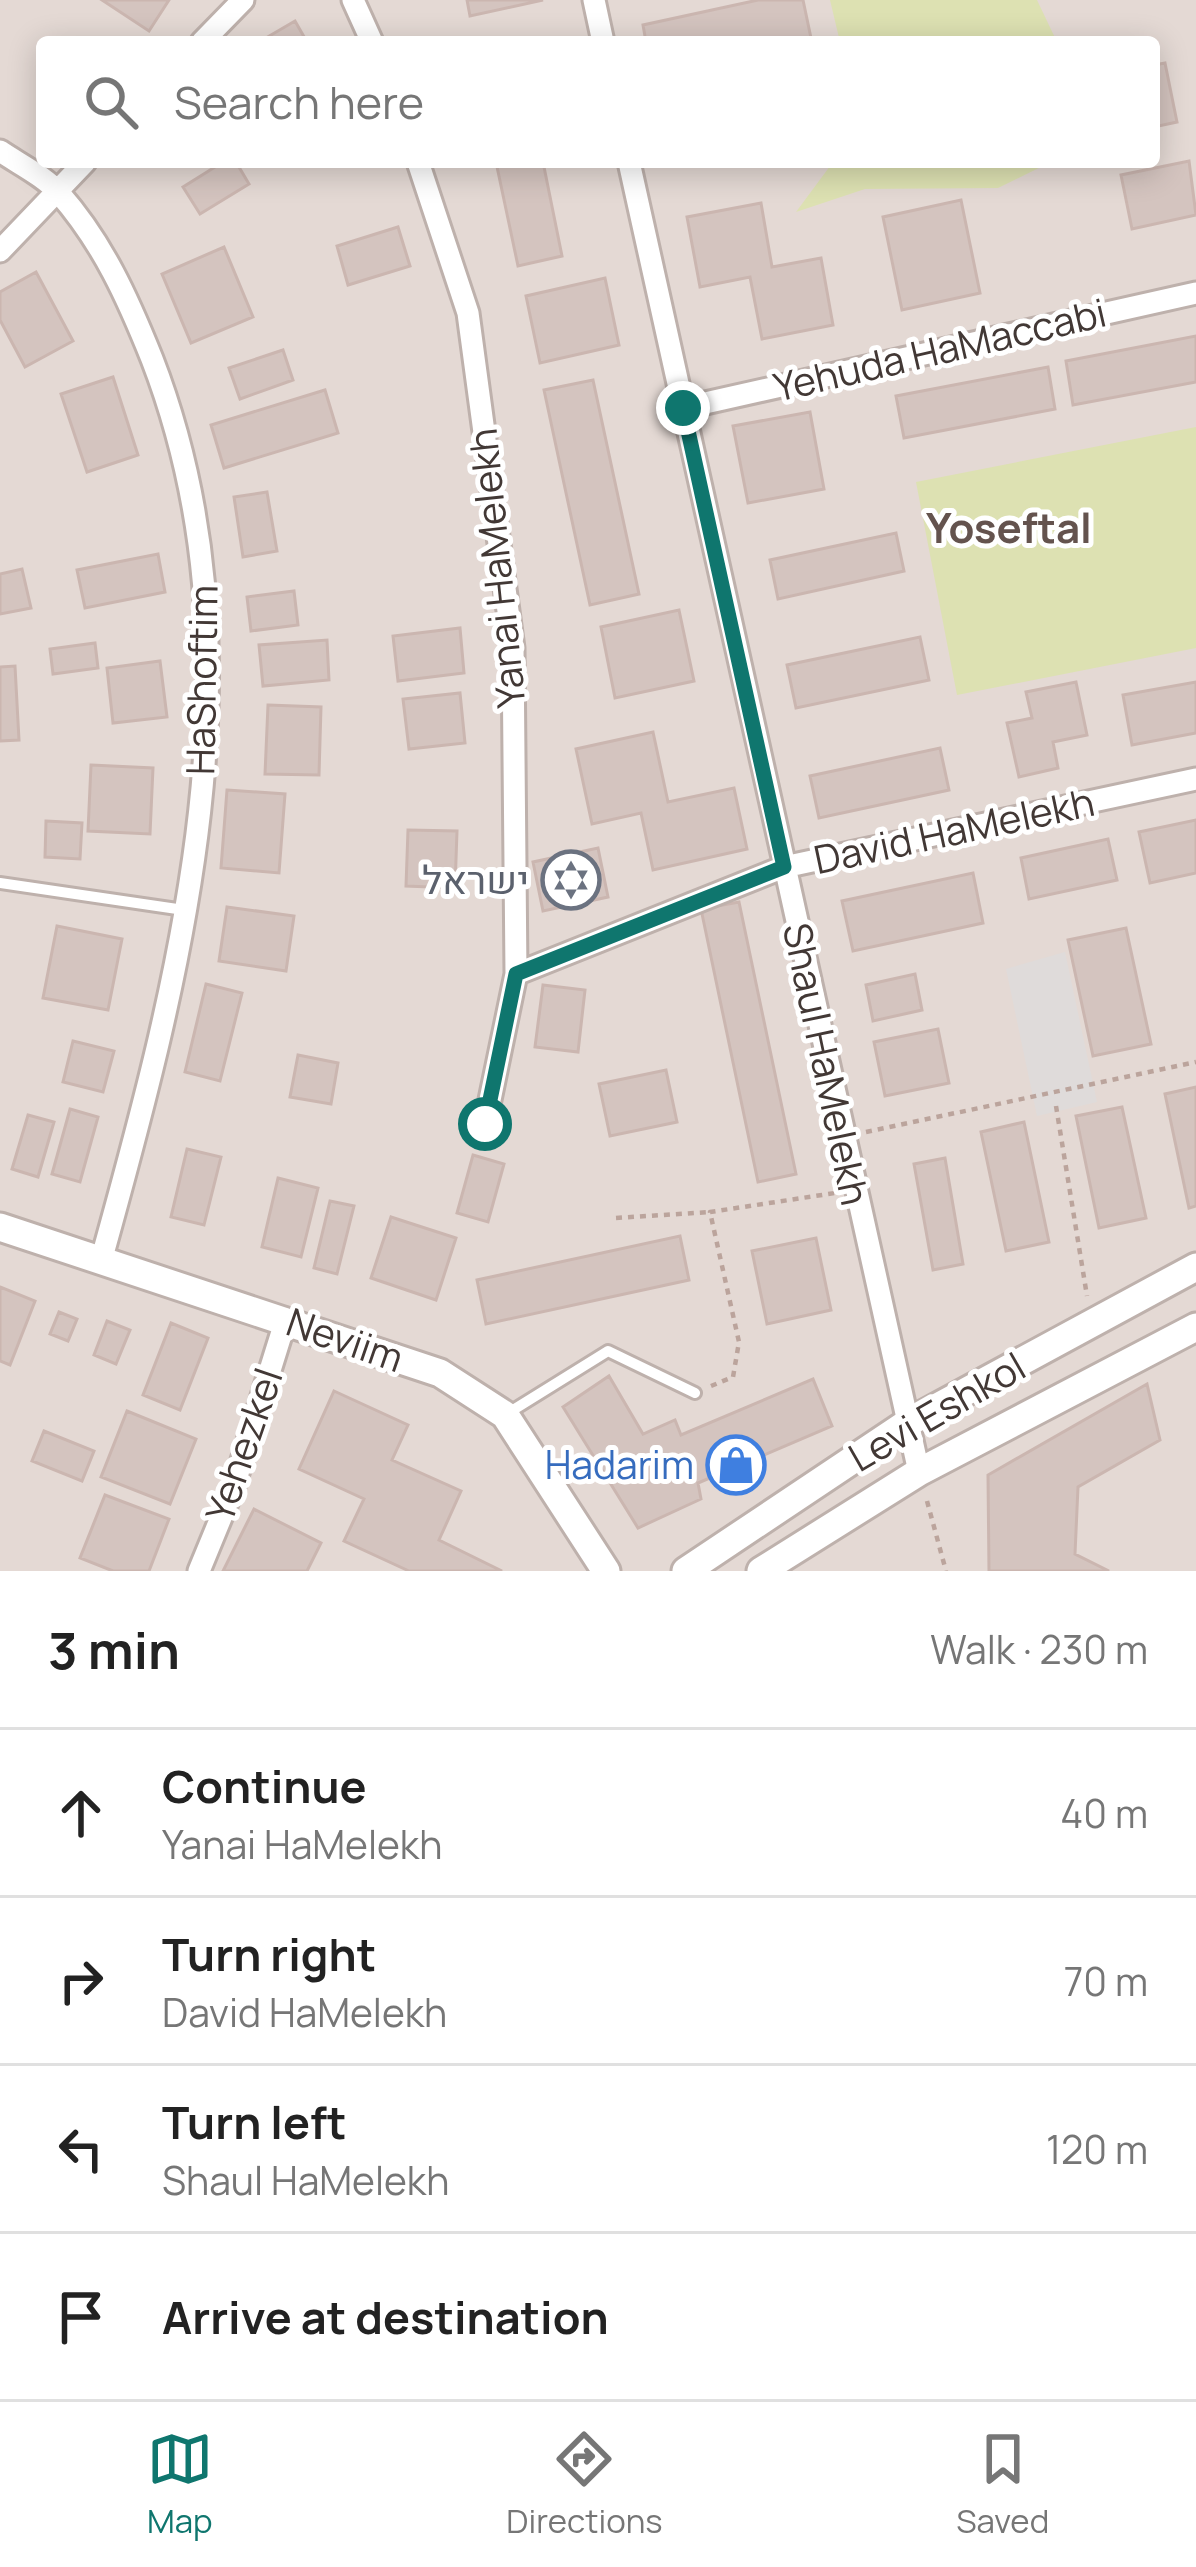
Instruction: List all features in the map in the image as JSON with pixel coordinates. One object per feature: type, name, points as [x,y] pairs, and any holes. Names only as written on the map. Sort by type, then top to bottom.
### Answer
[{"type":"street","points":[[208,36],[243,0]]},
{"type":"street","points":[[353,0],[369,36]]},
{"type":"street","points":[[594,0],[602,36]]},
{"type":"street","name":"HaShoftim","points":[[0,151],[57,190],[120,278],[175,421],[208,587],[206,747],[187,911],[150,1086],[101,1262]]},
{"type":"street","points":[[0,251],[79,168]]},
{"type":"street","name":"Yanai HaMelekh","points":[[420,168],[468,313],[513,648],[516,974],[485,1124]]},
{"type":"street","name":"Shaul HaMelekh","points":[[630,168],[919,1472]]},
{"type":"street","name":"Yehuda HaMaccabi","points":[[683,408],[1196,293]]},
{"type":"street","name":"David HaMelekh","points":[[516,974],[784,867],[1196,778]]},
{"type":"street","name":"Neviim","points":[[0,1227],[440,1373],[505,1414],[606,1571]]},
{"type":"street","name":"Levi Eshkol","points":[[686,1571],[906,1424],[1196,1267]]},
{"type":"street","name":"Yehezkel","points":[[199,1571],[234,1486],[286,1319]]},
{"type":"street","name":"Levi Eshkol","points":[[760,1571],[919,1472],[1196,1327]]},
{"type":"lane","points":[[0,884],[187,911]]},
{"type":"lane","points":[[505,1414],[608,1351],[695,1394]]},
{"type":"path","points":[[843,1138],[1196,1062]]},
{"type":"path","points":[[1056,1106],[1092,1323]]},
{"type":"path","points":[[616,1218],[710,1212],[853,1190]]},
{"type":"path","points":[[695,1394],[733,1377],[739,1342],[710,1212]]},
{"type":"path","points":[[919,1472],[946,1571]]},
{"type":"shaded area","points":[[0,0],[1196,0],[1196,1571],[0,1571]]},
{"type":"shaded area","points":[[1065,952],[1097,1102],[1037,1116],[1006,969]]},
{"type":"green space","points":[[830,0],[1037,0],[1054,36],[839,36]]},
{"type":"green space","points":[[829,168],[1039,168],[998,188],[865,189],[796,212]]},
{"type":"green space","points":[[1196,427],[1196,648],[957,695],[916,482]]},
{"type":"building","points":[[102,0],[169,0],[149,31]]},
{"type":"building","points":[[467,0],[543,0],[470,16]]},
{"type":"building","points":[[758,0],[803,0],[811,36],[645,36],[643,25]]},
{"type":"building","points":[[295,21],[304,36],[269,36]]},
{"type":"building","points":[[1165,63],[1177,122],[1160,126],[1160,64]]},
{"type":"building","points":[[1189,161],[1196,215],[1132,229],[1121,175]]},
{"type":"building","points":[[213,168],[240,168],[249,184],[200,214],[183,187]]},
{"type":"building","points":[[497,168],[544,168],[562,256],[518,266]]},
{"type":"building","points":[[961,200],[980,293],[902,310],[883,217]]},
{"type":"building","points":[[761,203],[772,267],[821,258],[833,325],[762,339],[750,277],[700,287],[687,217]]},
{"type":"building","points":[[398,227],[410,266],[348,285],[337,246]]},
{"type":"building","points":[[224,247],[253,317],[191,343],[162,274]]},
{"type":"building","points":[[36,272],[73,341],[25,367],[0,320],[0,292]]},
{"type":"building","points":[[605,278],[619,345],[540,363],[526,296]]},
{"type":"building","points":[[1196,336],[1196,382],[1073,405],[1066,361]]},
{"type":"building","points":[[283,350],[293,380],[240,399],[229,368]]},
{"type":"building","points":[[1048,367],[1055,409],[904,438],[896,396]]},
{"type":"building","points":[[113,377],[138,455],[87,472],[61,394]]},
{"type":"building","points":[[593,380],[639,594],[590,605],[544,390]]},
{"type":"building","points":[[325,390],[338,433],[224,468],[211,425]]},
{"type":"building","points":[[810,412],[824,489],[748,503],[733,426]]},
{"type":"building","points":[[267,492],[277,551],[243,557],[234,497]]},
{"type":"building","points":[[896,533],[904,571],[778,599],[770,560]]},
{"type":"building","points":[[158,554],[165,592],[85,608],[77,570]]},
{"type":"building","points":[[22,569],[31,608],[0,614],[0,574]]},
{"type":"building","points":[[294,591],[298,625],[251,631],[247,597]]},
{"type":"building","points":[[679,610],[694,681],[615,698],[601,627]]},
{"type":"building","points":[[460,628],[464,673],[398,681],[393,636]]},
{"type":"building","points":[[920,637],[929,680],[796,708],[787,665]]},
{"type":"building","points":[[327,640],[329,680],[263,686],[259,645]]},
{"type":"building","points":[[95,643],[98,668],[53,674],[50,649]]},
{"type":"building","points":[[160,661],[167,717],[113,723],[107,668]]},
{"type":"building","points":[[15,666],[19,740],[0,741],[0,667]]},
{"type":"building","points":[[1076,682],[1087,735],[1053,742],[1058,768],[1019,777],[1007,723],[1032,718],[1026,692]]},
{"type":"building","points":[[1196,682],[1196,733],[1132,745],[1123,695]]},
{"type":"building","points":[[460,693],[465,743],[409,749],[403,699]]},
{"type":"building","points":[[268,705],[321,707],[319,775],[265,774]]},
{"type":"building","points":[[653,732],[668,802],[734,788],[747,849],[653,870],[641,813],[592,824],[576,749]]},
{"type":"building","points":[[940,748],[949,790],[819,818],[810,776]]},
{"type":"building","points":[[91,765],[153,768],[150,834],[88,831]]},
{"type":"building","points":[[227,790],[285,794],[279,873],[221,868]]},
{"type":"building","points":[[1196,820],[1196,873],[1150,883],[1139,832]]},
{"type":"building","points":[[46,821],[82,823],[80,859],[45,857]]},
{"type":"building","points":[[408,830],[457,831],[455,888],[406,886]]},
{"type":"building","points":[[1108,839],[1117,880],[1029,899],[1021,858]]},
{"type":"building","name":"ישראל","points":[[598,848],[608,897],[543,911],[533,862]]},
{"type":"building","points":[[973,873],[983,923],[853,951],[842,901]]},
{"type":"building","points":[[739,902],[796,1174],[758,1182],[701,909]]},
{"type":"building","points":[[227,907],[294,916],[286,971],[219,961]]},
{"type":"building","points":[[57,926],[122,939],[108,1010],[43,998]]},
{"type":"building","points":[[1126,928],[1151,1044],[1093,1056],[1068,940]]},
{"type":"building","points":[[915,974],[922,1010],[873,1021],[866,985]]},
{"type":"building","points":[[206,984],[242,993],[220,1081],[185,1072]]},
{"type":"building","points":[[543,985],[585,990],[578,1052],[535,1047]]},
{"type":"building","points":[[938,1029],[949,1083],[885,1096],[874,1042]]},
{"type":"building","points":[[73,1041],[114,1051],[103,1092],[63,1082]]},
{"type":"building","points":[[298,1055],[338,1063],[331,1104],[290,1097]]},
{"type":"building","points":[[666,1070],[677,1122],[610,1136],[599,1084]]},
{"type":"building","points":[[1196,1087],[1196,1206],[1189,1208],[1165,1094]]},
{"type":"building","points":[[1122,1107],[1146,1218],[1099,1228],[1076,1116]]},
{"type":"building","points":[[70,1109],[98,1117],[80,1182],[52,1174]]},
{"type":"building","points":[[28,1115],[54,1122],[38,1177],[12,1169]]},
{"type":"building","points":[[1024,1122],[1049,1242],[1006,1251],[981,1132]]},
{"type":"building","points":[[187,1149],[221,1157],[204,1225],[171,1217]]},
{"type":"building","points":[[473,1155],[504,1164],[488,1222],[457,1213]]},
{"type":"building","points":[[945,1158],[963,1264],[933,1270],[914,1164]]},
{"type":"building","points":[[278,1178],[318,1188],[301,1257],[262,1247]]},
{"type":"building","points":[[330,1201],[354,1206],[337,1274],[314,1268]]},
{"type":"building","points":[[391,1217],[456,1238],[436,1300],[371,1278]]},
{"type":"building","points":[[680,1236],[689,1280],[486,1324],[477,1280]]},
{"type":"building","points":[[816,1238],[831,1310],[767,1324],[752,1251]]},
{"type":"building","points":[[0,1287],[35,1301],[10,1365],[0,1361]]},
{"type":"building","points":[[59,1312],[77,1319],[68,1341],[50,1334]]},
{"type":"building","points":[[107,1321],[130,1330],[116,1364],[94,1355]]},
{"type":"building","points":[[171,1323],[208,1338],[180,1410],[143,1395]]},
{"type":"building","points":[[609,1376],[643,1434],[675,1420],[681,1435],[813,1379],[832,1426],[698,1483],[701,1499],[638,1528],[563,1407]]},
{"type":"building","points":[[1147,1384],[1160,1440],[1078,1487],[1075,1554],[1109,1571],[989,1571],[988,1475]]},
{"type":"building","points":[[334,1391],[408,1425],[392,1460],[461,1491],[439,1540],[502,1571],[409,1571],[344,1541],[364,1499],[299,1469]]},
{"type":"building","points":[[127,1411],[196,1439],[170,1504],[101,1477]]},
{"type":"building","points":[[44,1431],[94,1451],[82,1481],[32,1461]]},
{"type":"building","points":[[105,1495],[169,1519],[149,1571],[113,1571],[80,1558]]},
{"type":"building","points":[[254,1509],[321,1543],[307,1571],[223,1571]]},
{"type":"place","name":"ישראל","points":[[571,880]]},
{"type":"place","name":"Hadarim","points":[[736,1465]]},
{"type":"district","name":"Yoseftal","points":[[1009,528]]},
{"type":"route","points":[[485,1124],[516,974],[784,867],[683,408]]}]
